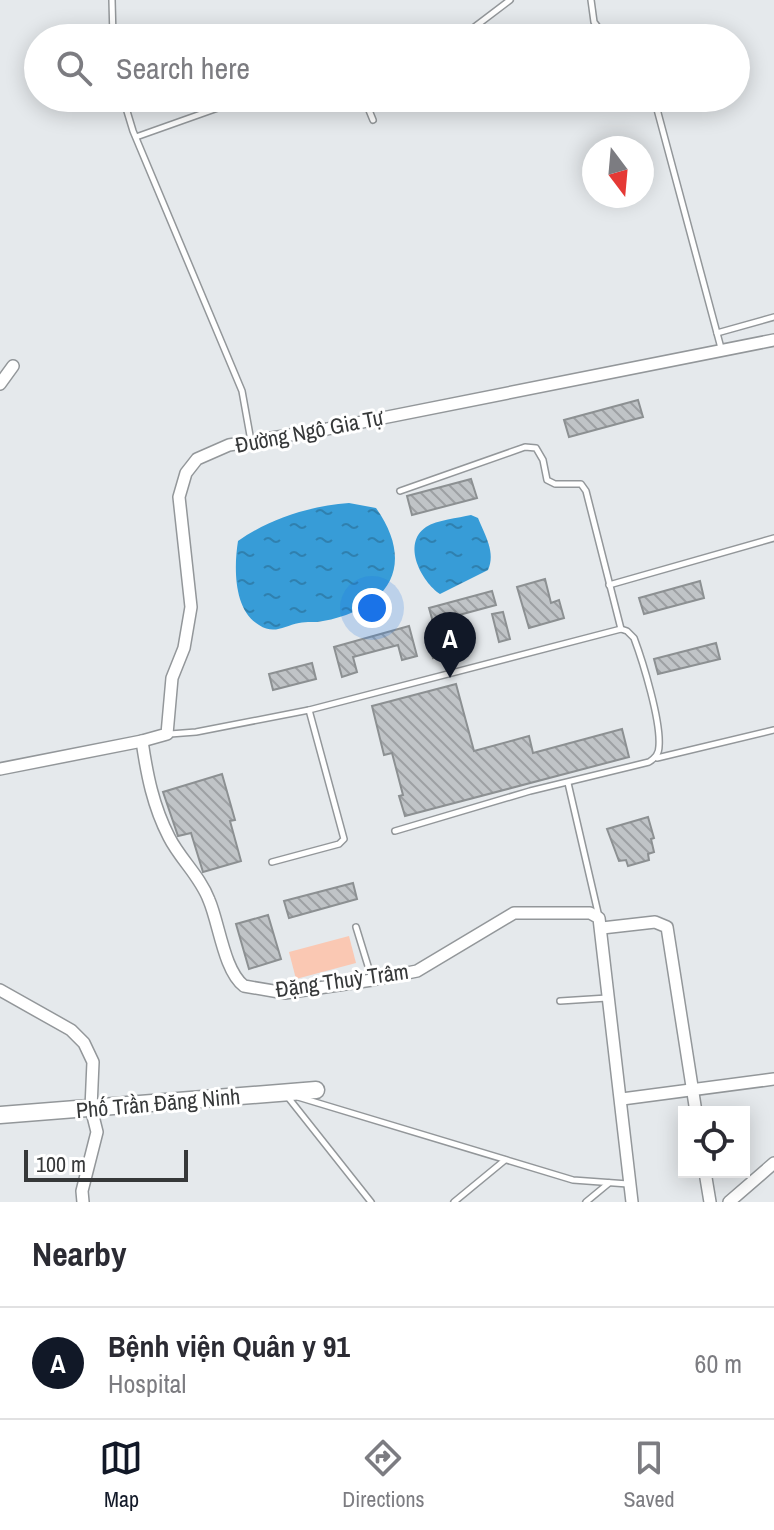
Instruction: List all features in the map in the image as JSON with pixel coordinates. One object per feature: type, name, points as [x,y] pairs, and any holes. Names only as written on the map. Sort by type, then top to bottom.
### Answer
[{"type":"street","name":"Đường Ngô Gia Tự","points":[[167,734],[172,678],[184,648],[191,607],[179,497],[186,473],[197,459],[229,445],[774,340]]},
{"type":"street","points":[[0,384],[13,366]]},
{"type":"street","points":[[0,769],[167,734]]},
{"type":"street","name":"Đặng Thuỳ Trâm","points":[[142,741],[150,792],[159,815],[169,837],[210,900],[237,981],[254,990],[285,993],[417,971],[514,913],[590,913],[600,923],[655,922],[667,927],[693,1091]]},
{"type":"street","points":[[600,923],[632,1202]]},
{"type":"street","points":[[0,990],[71,1030],[84,1043],[93,1062],[91,1108],[97,1132],[82,1191],[83,1202]]},
{"type":"street","points":[[622,1099],[774,1079]]},
{"type":"street","name":"Phố Trần Đăng Ninh","points":[[0,1115],[316,1090]]},
{"type":"street","points":[[693,1091],[695,1106]]},
{"type":"street","points":[[729,1202],[774,1163]]},
{"type":"street","points":[[706,1178],[710,1202]]},
{"type":"lane","points":[[112,0],[113,24]]},
{"type":"lane","points":[[478,24],[510,0]]},
{"type":"lane","points":[[591,0],[596,24]]},
{"type":"lane","points":[[128,112],[242,391],[251,442]]},
{"type":"lane","points":[[136,137],[207,112]]},
{"type":"lane","points":[[370,112],[373,120]]},
{"type":"lane","points":[[658,112],[721,350]]},
{"type":"lane","points":[[717,333],[774,317]]},
{"type":"lane","points":[[400,491],[525,447],[536,448],[543,460],[547,480],[555,484],[581,484],[586,491],[621,629]]},
{"type":"lane","points":[[609,585],[774,538]]},
{"type":"lane","points":[[167,734],[196,732],[309,710],[621,629],[634,638],[638,649],[656,721],[659,747],[656,758]]},
{"type":"lane","points":[[272,862],[339,844],[344,839],[309,710]]},
{"type":"lane","points":[[395,831],[485,803],[774,730]]},
{"type":"lane","points":[[568,783],[600,923]]},
{"type":"lane","points":[[356,927],[372,980]]},
{"type":"lane","points":[[560,1001],[608,997]]},
{"type":"lane","points":[[284,1093],[573,1180],[629,1184]]},
{"type":"lane","points":[[284,1093],[371,1202]]},
{"type":"lane","points":[[454,1202],[506,1160]]},
{"type":"lane","points":[[586,1202],[610,1182]]},
{"type":"shaded area","points":[[349,936],[356,963],[296,979],[289,952]]},
{"type":"water","points":[[349,503],[376,508],[388,529],[394,548],[394,566],[389,582],[379,595],[346,615],[320,622],[299,623],[274,630],[264,628],[250,618],[237,587],[238,541],[291,514]]},
{"type":"water","points":[[471,515],[478,518],[489,544],[491,557],[488,570],[440,594],[421,572],[415,543],[426,527]]},
{"type":"building","points":[[638,400],[643,417],[569,437],[564,420]]},
{"type":"building","points":[[471,479],[477,498],[412,515],[407,496]]},
{"type":"building","points":[[545,579],[551,603],[559,600],[564,618],[529,628],[517,587]]},
{"type":"building","points":[[700,581],[704,598],[644,614],[639,598]]},
{"type":"building","points":[[492,591],[496,605],[433,622],[429,608]]},
{"type":"building","points":[[503,612],[510,639],[499,642],[492,614]]},
{"type":"building","points":[[409,626],[417,656],[402,660],[398,645],[353,657],[357,672],[342,677],[334,647]]},
{"type":"building","points":[[438,629],[444,656],[433,658],[427,631]]},
{"type":"building","points":[[716,643],[720,659],[658,674],[654,659]]},
{"type":"building","points":[[312,663],[316,679],[273,690],[269,674]]},
{"type":"building","points":[[456,684],[474,751],[529,736],[533,753],[622,729],[629,757],[405,816],[392,753],[384,755],[372,706]]},
{"type":"building","points":[[222,774],[235,820],[230,821],[241,861],[203,872],[191,833],[178,836],[163,792]]},
{"type":"building","points":[[648,817],[654,852],[648,854],[649,860],[628,866],[626,860],[619,861],[607,829]]},
{"type":"building","points":[[353,883],[357,899],[289,918],[284,901]]},
{"type":"building","points":[[268,915],[281,959],[249,969],[236,924]]},
{"type":"place","name":"Bệnh viện Quân y 91","points":[[450,678]]}]
